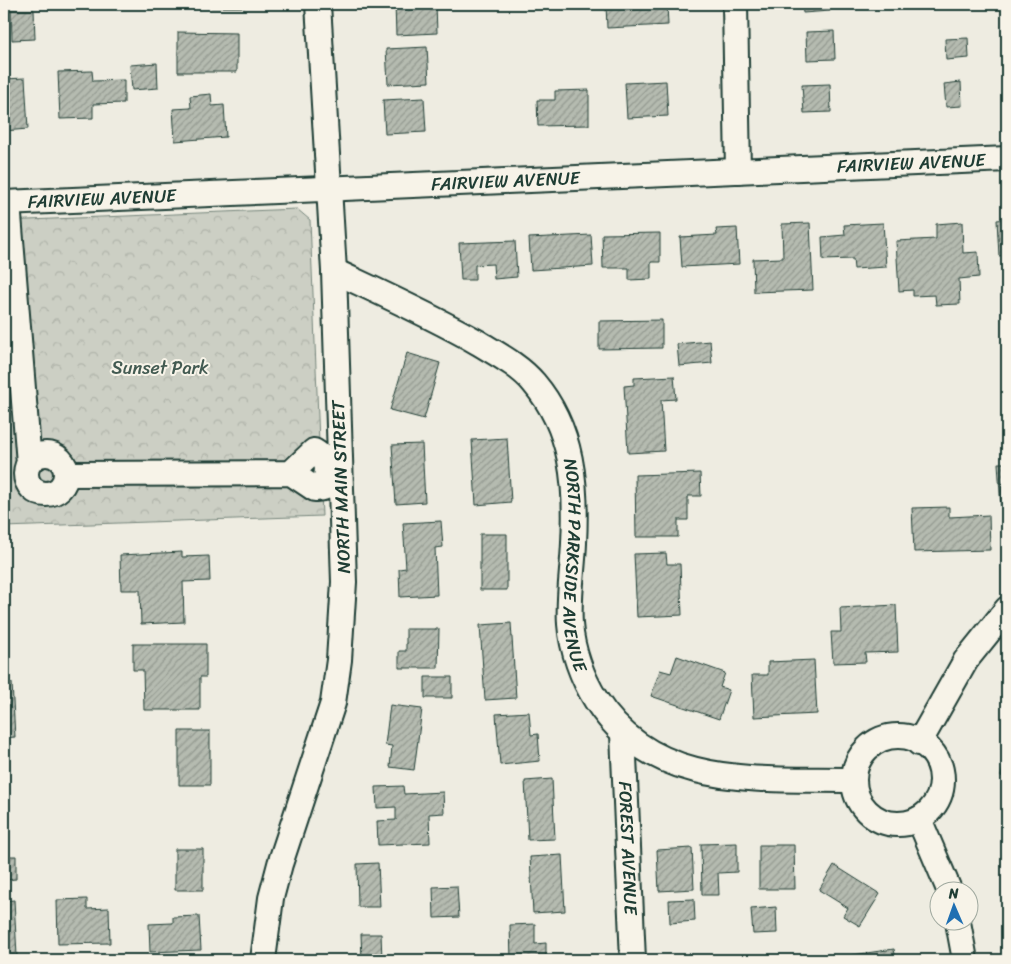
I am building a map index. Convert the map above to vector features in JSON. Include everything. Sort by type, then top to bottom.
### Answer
[{"type":"street","name":"NORTH MAIN STREET","points":[[263,960],[271,898],[280,864],[329,718],[340,660],[344,582],[335,469],[334,271],[318,4]]},
{"type":"street","points":[[735,4],[738,171]]},
{"type":"street","name":"FAIRVIEW AVENUE","points":[[6,203],[1007,159]]},
{"type":"street","points":[[6,203],[29,463],[38,455],[52,454],[62,462],[66,474],[291,472],[314,451],[324,457],[335,469]]},
{"type":"street","name":"NORTH PARKSIDE AVENUE","points":[[334,271],[420,311],[499,356],[533,382],[554,413],[570,452],[576,504],[570,624],[585,682],[602,710],[623,734],[658,757],[700,772],[740,778],[854,780]]},
{"type":"street","points":[[919,743],[966,660],[1007,609]]},
{"type":"street","name":"FOREST AVENUE","points":[[623,734],[632,960]]},
{"type":"street","points":[[894,736],[911,738],[919,743],[926,746],[937,760],[942,776],[940,793],[932,808],[919,819],[902,824],[885,822],[870,814],[859,801],[854,780],[856,767],[864,752],[877,741],[894,736]]},
{"type":"street","points":[[919,819],[946,882]]},
{"type":"street","points":[[960,932],[965,960]]},
{"type":"green space","name":"Sunset Park","points":[[297,209],[310,220],[322,516],[4,527],[4,221]]},
{"type":"building","points":[[211,4],[245,4],[245,7],[211,7]]},
{"type":"building","points":[[395,4],[436,4],[437,33],[396,35]]},
{"type":"building","points":[[606,4],[667,4],[668,25],[607,28]]},
{"type":"building","points":[[802,4],[830,4],[830,11],[803,13]]},
{"type":"building","points":[[11,10],[34,10],[35,39],[12,40]]},
{"type":"building","points":[[834,31],[835,59],[807,60],[806,32]]},
{"type":"building","points":[[178,32],[237,33],[237,72],[178,72]]},
{"type":"building","points":[[968,38],[969,58],[946,60],[945,39]]},
{"type":"building","points":[[427,47],[429,82],[388,84],[386,49]]},
{"type":"building","points":[[157,63],[158,88],[132,90],[130,65]]},
{"type":"building","points":[[92,71],[93,81],[124,80],[124,103],[93,104],[93,118],[60,119],[58,72]]},
{"type":"building","points":[[25,78],[28,129],[4,131],[4,79]]},
{"type":"building","points":[[666,81],[668,116],[627,118],[625,83]]},
{"type":"building","points":[[961,82],[962,106],[946,107],[944,84]]},
{"type":"building","points":[[830,84],[831,112],[804,113],[802,85]]},
{"type":"building","points":[[589,90],[589,125],[538,126],[537,100],[555,100],[555,91]]},
{"type":"building","points":[[211,94],[212,106],[224,105],[226,137],[175,141],[173,109],[191,108],[190,96]]},
{"type":"building","points":[[424,98],[426,132],[385,134],[383,100]]},
{"type":"building","points":[[1007,219],[1007,255],[999,256],[997,220]]},
{"type":"building","points":[[962,222],[963,253],[978,252],[979,277],[959,279],[960,304],[936,305],[935,295],[913,296],[913,290],[899,291],[896,241],[936,239],[936,224]]},
{"type":"building","points":[[810,223],[813,290],[754,292],[753,259],[783,258],[782,224]]},
{"type":"building","points":[[883,223],[886,267],[854,269],[853,259],[823,260],[822,237],[845,235],[844,225]]},
{"type":"building","points":[[737,228],[739,264],[682,267],[680,237],[717,235],[716,229]]},
{"type":"building","points":[[660,233],[660,262],[651,262],[651,279],[629,280],[629,268],[603,268],[602,234]]},
{"type":"building","points":[[591,235],[593,266],[531,270],[529,238]]},
{"type":"building","points":[[515,241],[517,277],[494,279],[493,264],[475,265],[475,280],[461,280],[459,243]]},
{"type":"building","points":[[662,320],[662,348],[599,349],[599,321]]},
{"type":"building","points":[[710,341],[712,363],[679,366],[677,344]]},
{"type":"building","points":[[407,353],[440,363],[424,419],[390,410]]},
{"type":"building","points":[[674,376],[676,399],[661,400],[664,451],[628,453],[624,386],[634,385],[634,378]]},
{"type":"building","points":[[507,438],[511,502],[476,505],[472,440]]},
{"type":"building","points":[[422,444],[425,502],[396,504],[392,445]]},
{"type":"building","points":[[998,463],[1007,463],[1007,508],[1001,508]]},
{"type":"building","points":[[700,473],[701,496],[688,496],[688,520],[678,520],[678,537],[636,537],[635,475]]},
{"type":"building","points":[[949,507],[949,517],[989,515],[990,550],[914,552],[912,508]]},
{"type":"building","points":[[441,521],[443,547],[435,548],[437,595],[400,597],[399,569],[406,568],[403,523]]},
{"type":"building","points":[[480,534],[507,534],[507,590],[480,590]]},
{"type":"building","points":[[182,552],[182,557],[209,556],[210,581],[183,582],[184,622],[141,624],[140,590],[121,590],[120,555]]},
{"type":"building","points":[[666,553],[667,564],[680,564],[682,615],[637,617],[634,554]]},
{"type":"building","points":[[896,605],[898,652],[865,653],[866,662],[833,663],[831,632],[841,632],[840,608]]},
{"type":"building","points":[[511,623],[516,698],[485,700],[480,625]]},
{"type":"building","points":[[406,629],[439,629],[438,668],[399,668],[399,651],[406,651]]},
{"type":"building","points":[[133,644],[206,644],[206,677],[200,677],[200,710],[144,710],[143,670],[133,670]]},
{"type":"building","points":[[677,656],[725,673],[720,687],[729,690],[719,719],[651,696],[660,670],[671,673]]},
{"type":"building","points":[[814,660],[817,714],[754,717],[752,675],[768,675],[768,662]]},
{"type":"building","points":[[425,677],[452,677],[452,698],[425,698]]},
{"type":"building","points":[[4,683],[12,683],[15,737],[4,738]]},
{"type":"building","points":[[390,705],[422,709],[414,770],[390,767],[392,746],[385,745]]},
{"type":"building","points":[[529,712],[531,735],[538,734],[540,761],[500,765],[496,714]]},
{"type":"building","points":[[179,731],[210,731],[210,785],[179,785]]},
{"type":"building","points":[[1007,749],[1007,778],[1001,776]]},
{"type":"building","points":[[4,752],[6,752],[9,808],[4,808]]},
{"type":"building","points":[[552,779],[555,839],[528,840],[525,781]]},
{"type":"building","points":[[403,786],[404,794],[443,792],[444,813],[429,814],[430,843],[378,845],[377,821],[396,820],[396,807],[377,808],[376,787]]},
{"type":"building","points":[[737,843],[737,872],[718,873],[719,895],[702,895],[701,844]]},
{"type":"building","points":[[759,845],[794,845],[795,889],[759,889]]},
{"type":"building","points":[[692,848],[694,889],[659,891],[657,850]]},
{"type":"building","points":[[175,849],[203,849],[203,890],[175,890]]},
{"type":"building","points":[[562,855],[565,911],[533,913],[530,857]]},
{"type":"building","points":[[4,856],[16,856],[16,879],[4,880]]},
{"type":"building","points":[[378,863],[380,907],[358,907],[357,864]]},
{"type":"building","points":[[834,865],[880,894],[860,926],[843,916],[848,908],[819,890]]},
{"type":"building","points":[[457,886],[459,917],[434,918],[433,887]]},
{"type":"building","points":[[87,899],[87,909],[109,908],[110,943],[58,944],[57,900]]},
{"type":"building","points":[[694,899],[695,921],[670,923],[669,900]]},
{"type":"building","points":[[14,900],[17,956],[4,956],[4,901]]},
{"type":"building","points":[[776,907],[777,933],[753,934],[751,909]]},
{"type":"building","points":[[199,916],[201,950],[150,952],[149,924],[173,923],[173,917]]},
{"type":"building","points":[[535,924],[535,944],[546,943],[546,959],[570,960],[511,960],[510,925]]},
{"type":"building","points":[[361,934],[381,934],[382,960],[362,960]]},
{"type":"building","points":[[894,949],[896,960],[854,960],[853,955]]}]
